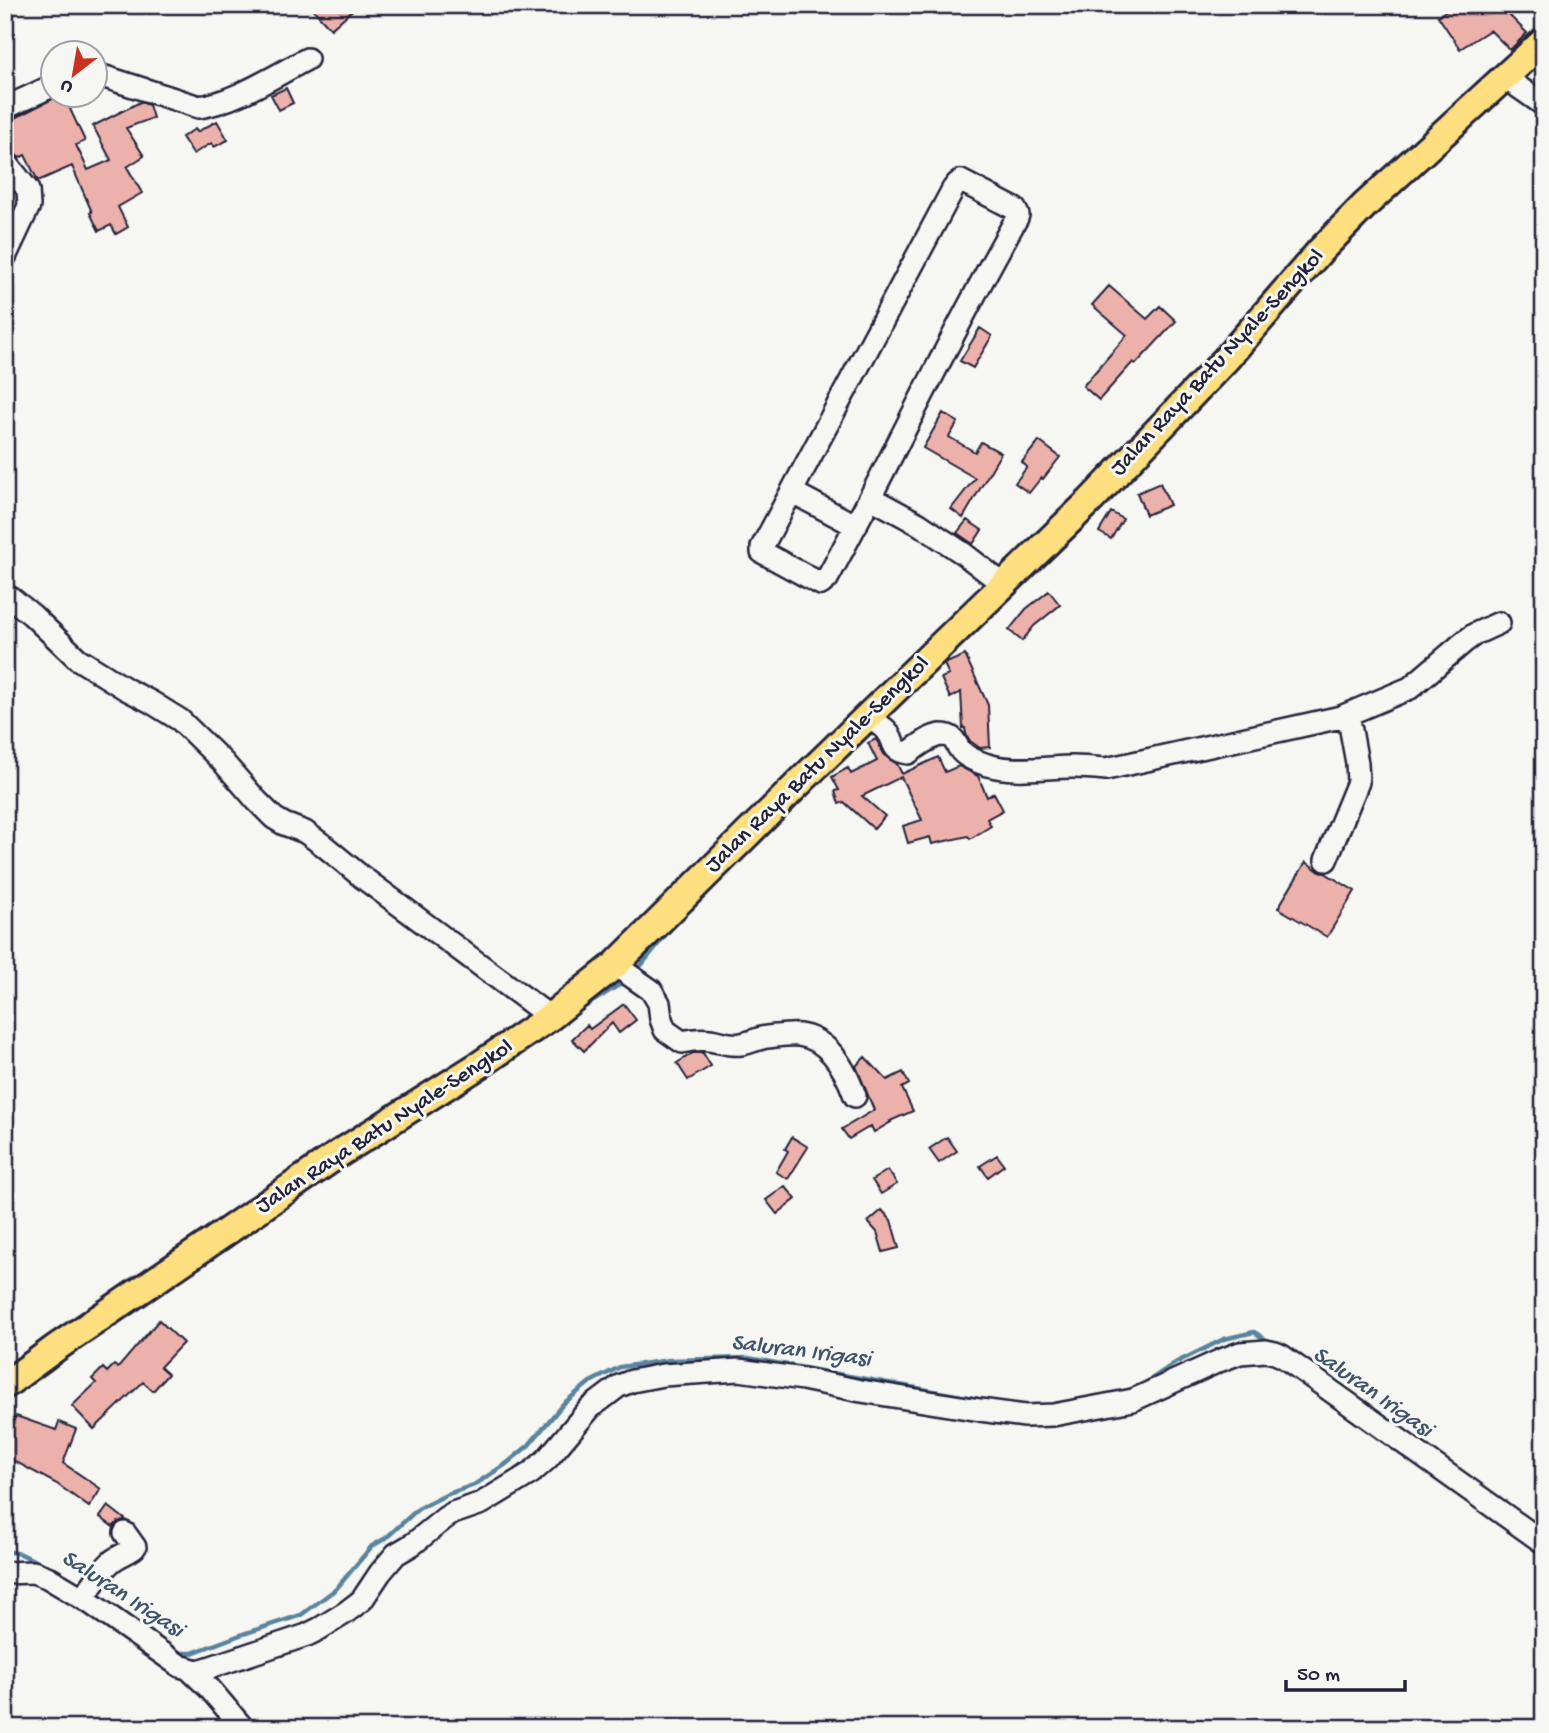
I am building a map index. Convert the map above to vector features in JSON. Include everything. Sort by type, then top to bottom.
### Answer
[{"type":"main road","name":"Jalan Raya Batu Nyale-Sengkol","points":[[8,1376],[340,1153],[481,1064],[550,1017],[615,965],[1091,500],[1226,359],[1320,251],[1366,205],[1544,41]]},
{"type":"street","points":[[108,78],[199,107],[227,100],[307,59]]},
{"type":"street","points":[[1504,77],[1544,105]]},
{"type":"street","points":[[5,108],[38,93]]},
{"type":"street","points":[[5,161],[28,190],[29,206],[5,257]]},
{"type":"street","points":[[961,181],[1015,209],[1018,215],[937,366],[871,498],[824,583],[817,583],[762,552],[762,547],[953,189],[961,181]]},
{"type":"street","points":[[792,492],[856,526]]},
{"type":"street","points":[[871,498],[919,524],[1004,585]]},
{"type":"street","points":[[5,598],[11,598],[21,606],[78,659],[180,720],[274,818],[305,832],[550,1017]]},
{"type":"street","points":[[866,717],[885,729],[898,752],[908,753],[932,738],[949,736],[956,740],[961,751],[997,767],[1105,769],[1348,715],[1410,688],[1464,642],[1499,623]]},
{"type":"street","points":[[1326,860],[1358,782],[1348,715]]},
{"type":"street","points":[[615,965],[651,990],[659,1003],[664,1030],[682,1042],[700,1039],[741,1044],[764,1037],[801,1035],[819,1042],[830,1051],[842,1065],[855,1096]]},
{"type":"street","points":[[5,1573],[23,1571],[41,1574],[83,1598],[180,1666],[190,1670],[205,1670],[319,1629],[345,1613],[362,1600],[391,1558],[453,1513],[491,1498],[520,1481],[540,1466],[590,1408],[620,1386],[646,1377],[739,1370],[980,1410],[1025,1416],[1053,1415],[1133,1400],[1219,1361],[1253,1351],[1275,1353],[1544,1542]]},
{"type":"street","points":[[83,1598],[113,1560],[135,1547],[124,1533]]},
{"type":"street","points":[[190,1670],[243,1728]]},
{"type":"building","points":[[309,5],[358,5],[331,29]]},
{"type":"building","points":[[1455,5],[1499,5],[1527,33],[1510,50],[1490,30],[1460,49],[1438,16]]},
{"type":"building","points":[[286,88],[293,103],[279,110],[271,95]]},
{"type":"building","points":[[140,102],[149,105],[153,118],[126,128],[144,156],[127,167],[142,193],[118,207],[128,227],[116,234],[111,225],[99,231],[72,166],[38,181],[25,155],[19,158],[5,143],[5,121],[38,106],[72,108],[85,141],[76,145],[88,170],[111,160],[93,126]]},
{"type":"building","points":[[217,121],[228,140],[214,147],[212,143],[193,154],[182,137]]},
{"type":"building","points":[[1109,286],[1147,319],[1160,306],[1176,321],[1136,364],[1133,362],[1099,400],[1083,386],[1127,335],[1092,305]]},
{"type":"building","points":[[980,328],[992,336],[973,368],[960,361]]},
{"type":"building","points":[[943,413],[958,422],[949,437],[975,452],[981,442],[1001,453],[963,518],[951,509],[975,478],[923,448]]},
{"type":"building","points":[[1039,441],[1060,457],[1029,493],[1015,483],[1027,467],[1022,462]]},
{"type":"building","points":[[1160,483],[1170,505],[1146,515],[1137,493]]},
{"type":"building","points":[[1111,512],[1123,519],[1111,539],[1099,532]]},
{"type":"building","points":[[967,520],[982,530],[973,544],[957,533]]},
{"type":"building","points":[[1049,591],[1060,605],[1034,626],[1022,641],[1009,630],[1026,609]]},
{"type":"building","points":[[965,655],[988,705],[990,747],[980,748],[970,741],[963,728],[961,692],[950,698],[941,678],[949,675],[944,664]]},
{"type":"building","points":[[876,739],[884,754],[897,764],[902,774],[938,757],[945,772],[959,766],[978,776],[987,797],[994,793],[1003,810],[987,819],[991,826],[970,839],[968,836],[932,844],[930,837],[908,843],[903,826],[922,820],[901,777],[862,796],[885,816],[874,829],[844,802],[839,804],[835,791],[839,790],[832,777],[848,768],[851,774],[877,761],[868,743]]},
{"type":"building","points":[[1306,862],[1355,891],[1327,937],[1278,908]]},
{"type":"building","points":[[624,1004],[636,1020],[619,1033],[612,1023],[584,1051],[572,1039],[587,1025],[590,1029]]},
{"type":"building","points":[[693,1053],[703,1053],[711,1066],[688,1080],[677,1063]]},
{"type":"building","points":[[865,1057],[887,1080],[903,1072],[909,1084],[902,1088],[913,1111],[874,1132],[871,1126],[849,1139],[842,1129],[874,1110],[856,1066]]},
{"type":"building","points":[[792,1137],[808,1147],[788,1179],[776,1172],[788,1151],[785,1149]]},
{"type":"building","points":[[947,1137],[957,1151],[939,1163],[929,1149]]},
{"type":"building","points":[[997,1155],[1004,1165],[988,1177],[980,1166]]},
{"type":"building","points":[[888,1170],[897,1184],[881,1194],[872,1180]]},
{"type":"building","points":[[785,1186],[796,1199],[777,1214],[766,1200]]},
{"type":"building","points":[[882,1210],[891,1220],[899,1248],[883,1252],[877,1232],[868,1222]]},
{"type":"building","points":[[159,1320],[183,1343],[160,1367],[168,1374],[153,1391],[143,1382],[94,1429],[72,1406],[96,1383],[92,1379],[103,1368],[107,1372],[114,1365],[118,1368]]},
{"type":"building","points":[[5,1415],[16,1416],[56,1430],[59,1422],[76,1429],[63,1463],[101,1489],[89,1507],[57,1484],[5,1456]]},
{"type":"building","points":[[108,1506],[126,1520],[113,1527],[100,1517]]},
{"type":"waterway","points":[[639,968],[676,922]]},
{"type":"waterway","points":[[584,1007],[622,983]]},
{"type":"waterway","name":"Saluran Irigasi","points":[[1142,1385],[1175,1363],[1224,1339],[1254,1332],[1271,1343]]},
{"type":"waterway","name":"Saluran Irigasi","points":[[175,1653],[192,1653],[301,1615],[336,1589],[372,1546],[386,1538],[418,1509],[474,1485],[506,1464],[529,1445],[563,1404],[590,1382],[620,1367],[670,1360],[748,1358],[989,1401]]},
{"type":"waterway","name":"Saluran Irigasi","points":[[5,1551],[21,1554],[44,1565]]}]
